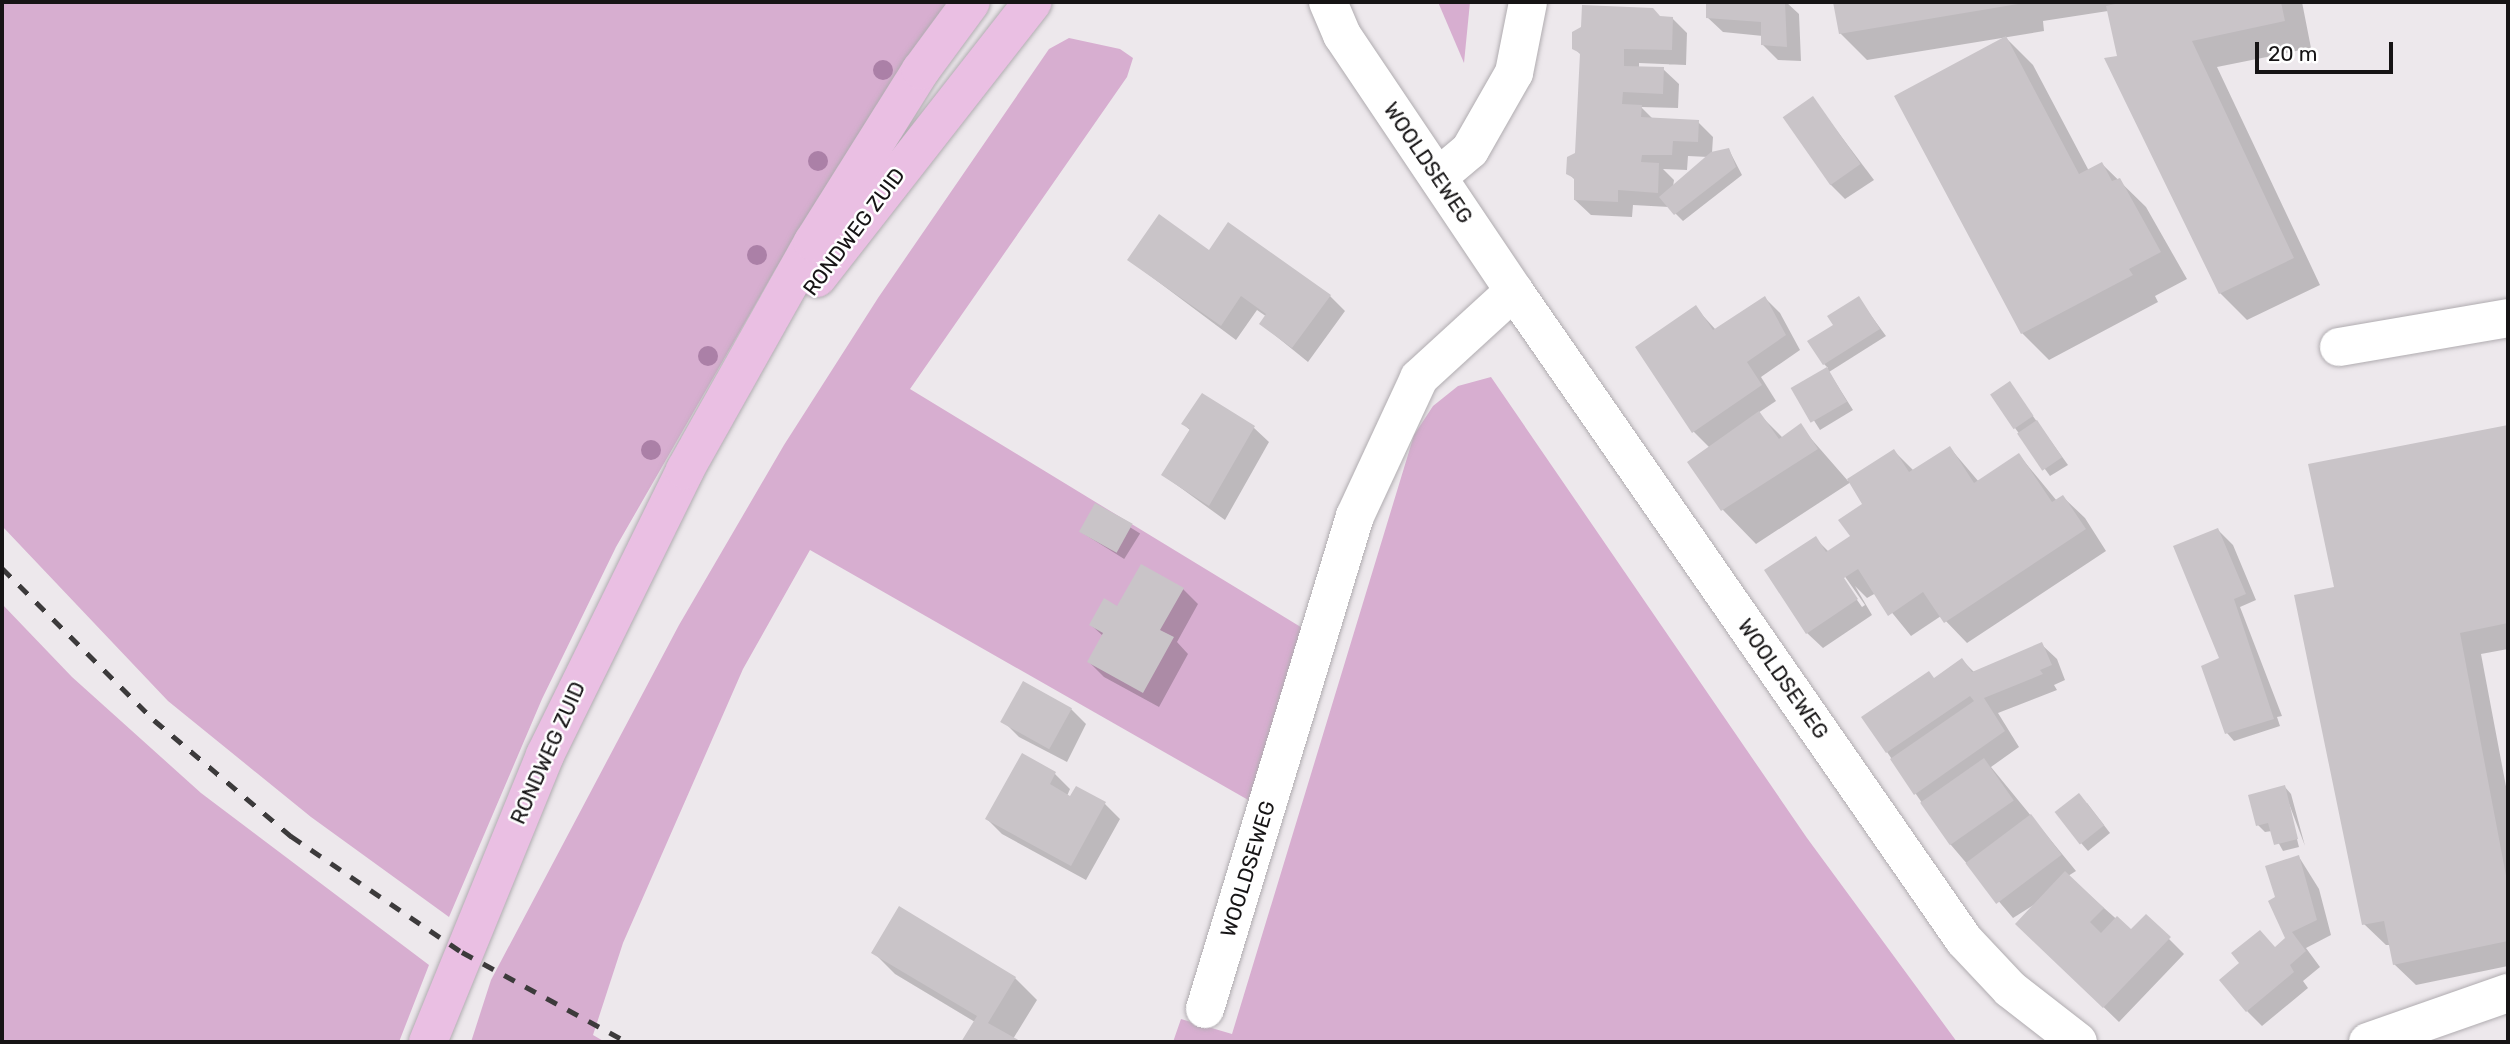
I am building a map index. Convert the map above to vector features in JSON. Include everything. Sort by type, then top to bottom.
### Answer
[{"type":"main road","name":"RONDWEG ZUID","points":[[428,1042],[545,755],[685,470],[813,242],[921,70],[971,2]]},
{"type":"main road","name":"RONDWEG ZUID","points":[[685,470],[833,256],[1033,2]]},
{"type":"street","name":"WOOLDSEWEG","points":[[1300,2],[1335,18],[1514,291],[1964,940],[2011,989],[2078,1042]]},
{"type":"street","points":[[1438,177],[1471,150],[1514,73],[1528,2]]},
{"type":"street","name":"WOOLDSEWEG","points":[[1205,1009],[1355,516],[1419,378],[1514,291]]},
{"type":"street","points":[[2339,347],[2508,318]]},
{"type":"street","points":[[2368,1042],[2508,993]]},
{"type":"shaded area","points":[[2,2],[951,2],[775,270],[616,547],[542,699],[449,917],[311,817],[168,701],[2,526]]},
{"type":"shaded area","points":[[1438,2],[1470,2],[1464,63]]},
{"type":"shaded area","points":[[1069,38],[1120,49],[1133,58],[1127,77],[910,389],[1304,629],[1250,801],[810,550],[743,669],[623,943],[593,1035],[605,1042],[471,1042],[491,980],[679,625],[784,445],[878,298],[1049,49]]},
{"type":"shaded area","points":[[1491,377],[1807,838],[1957,1042],[1173,1042],[1181,1019],[1232,1034],[1414,435],[1433,406],[1458,386]]},
{"type":"shaded area","points":[[2,604],[72,677],[201,793],[429,965],[399,1042],[2,1042]]},
{"type":"building","points":[[1706,2],[1785,2],[1787,47],[1761,45],[1761,22],[1706,18]]},
{"type":"building","points":[[1833,2],[2018,2],[2018,4],[1839,34]]},
{"type":"building","points":[[2124,2],[2281,2],[2285,21],[2192,41],[2294,258],[2219,294],[2104,58],[2117,56],[2106,6]]},
{"type":"building","points":[[1582,5],[1653,8],[1660,16],[1673,17],[1672,50],[1624,49],[1624,66],[1664,67],[1663,94],[1623,92],[1622,104],[1642,105],[1641,117],[1699,120],[1698,142],[1673,141],[1672,155],[1642,155],[1641,162],[1659,163],[1658,193],[1618,190],[1618,202],[1574,200],[1574,178],[1566,174],[1567,157],[1575,153],[1580,53],[1572,49],[1572,32],[1581,27]]},
{"type":"building","points":[[2006,36],[2079,174],[2102,162],[2112,181],[2120,178],[2161,252],[2129,269],[2133,275],[2021,334],[1894,96]]},
{"type":"building","points":[[1813,96],[1861,164],[1830,185],[1783,117]]},
{"type":"building","points":[[1729,148],[1736,167],[1674,215],[1659,197],[1711,152]]},
{"type":"building","points":[[1159,214],[1209,250],[1228,222],[1331,295],[1292,348],[1259,324],[1266,314],[1241,296],[1221,326],[1127,260]]},
{"type":"building","points":[[1765,296],[1786,335],[1747,362],[1762,385],[1692,433],[1635,347],[1696,305],[1713,330]]},
{"type":"building","points":[[1859,296],[1880,329],[1823,365],[1807,341],[1833,325],[1827,316]]},
{"type":"building","points":[[1827,367],[1847,402],[1811,423],[1791,388]]},
{"type":"building","points":[[2010,381],[2033,416],[2014,429],[1990,394]]},
{"type":"building","points":[[1202,393],[1255,426],[1209,506],[1161,475],[1190,429],[1181,424]]},
{"type":"building","points":[[1759,411],[1779,439],[1801,423],[1818,449],[1721,511],[1687,462]]},
{"type":"building","points":[[2037,420],[2062,457],[2042,471],[2017,433]]},
{"type":"building","points":[[2508,425],[2508,623],[2460,633],[2508,886],[2508,941],[2393,965],[2384,921],[2362,925],[2294,595],[2334,587],[2308,464]]},
{"type":"building","points":[[1950,446],[1974,483],[2019,453],[2052,502],[2063,495],[2086,529],[1944,623],[1923,592],[1888,616],[1858,569],[1844,578],[1858,599],[1806,634],[1764,570],[1816,536],[1826,552],[1850,536],[1838,520],[1862,504],[1847,479],[1894,449],[1909,472]]},
{"type":"building","points":[[1095,503],[1133,524],[1117,553],[1079,532]]},
{"type":"building","points":[[2218,528],[2246,594],[2234,599],[2274,719],[2225,734],[2201,666],[2219,658],[2173,546]]},
{"type":"building","points":[[1141,564],[1184,588],[1160,630],[1174,637],[1143,693],[1087,662],[1103,633],[1089,625],[1104,598],[1117,606]]},
{"type":"building","points":[[2042,642],[2052,665],[2040,670],[2043,674],[1984,698],[2005,731],[1914,795],[1890,759],[1974,701],[1970,696],[1886,753],[1861,717],[1929,671],[1934,678],[1962,658],[1972,672]]},
{"type":"building","points":[[1023,681],[1072,708],[1049,749],[1000,722]]},
{"type":"building","points":[[1022,753],[1056,772],[1050,784],[1070,796],[1076,786],[1106,802],[1071,866],[985,819]]},
{"type":"building","points":[[1984,758],[2014,801],[1950,845],[1920,803]]},
{"type":"building","points":[[2285,785],[2298,839],[2274,845],[2268,823],[2256,826],[2248,795]]},
{"type":"building","points":[[2079,793],[2104,825],[2080,844],[2055,812]]},
{"type":"building","points":[[2031,814],[2062,855],[1996,904],[1966,863]]},
{"type":"building","points":[[2299,855],[2317,920],[2292,932],[2306,951],[2290,965],[2294,972],[2246,1012],[2219,980],[2239,963],[2231,953],[2260,930],[2275,947],[2285,938],[2268,901],[2275,897],[2265,866]]},
{"type":"building","points":[[2065,871],[2104,908],[2090,922],[2101,933],[2117,916],[2131,929],[2146,914],[2171,937],[2103,1008],[2015,924]]},
{"type":"building","points":[[899,906],[1016,977],[988,1023],[1022,1042],[961,1042],[977,1016],[871,953]]},
{"type":"railway","points":[[2,568],[154,720],[291,836],[462,952],[627,1042]]}]
